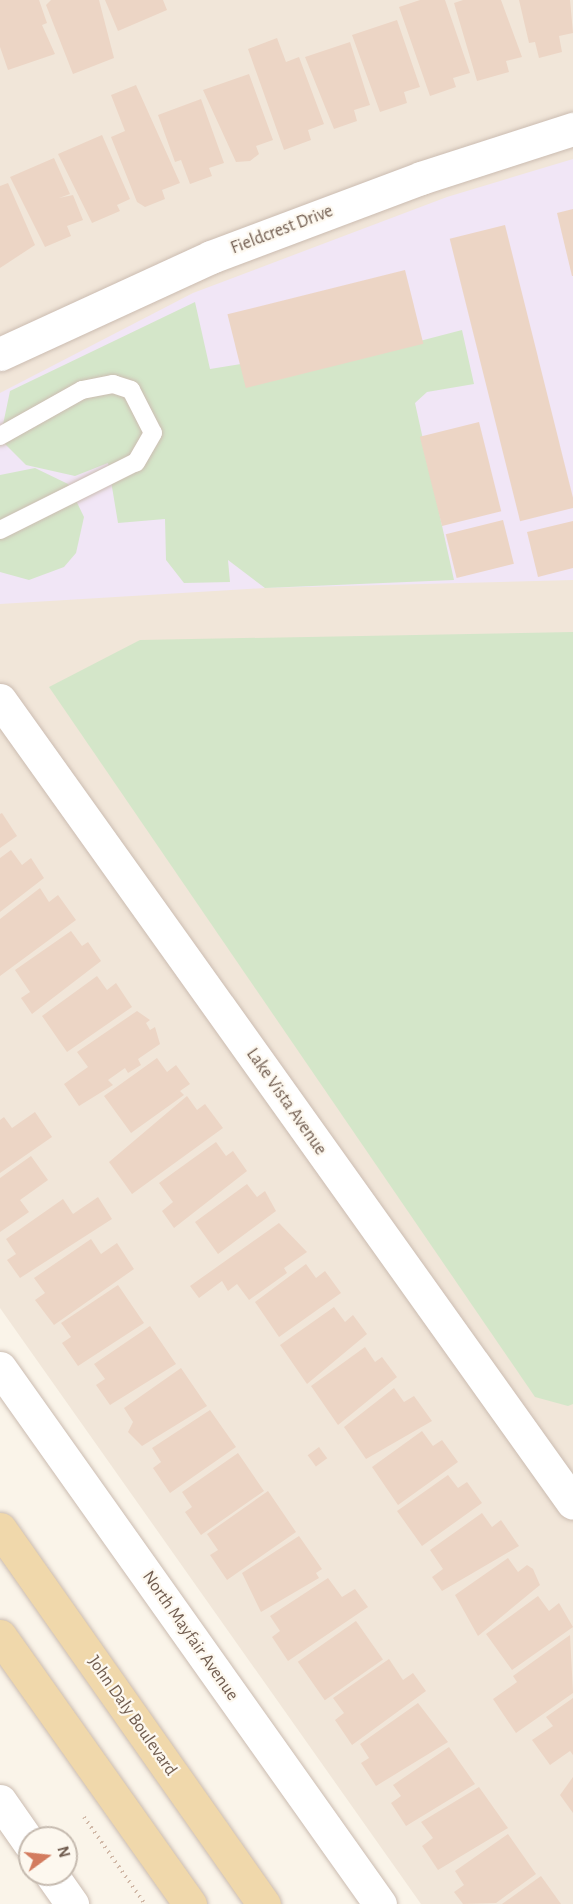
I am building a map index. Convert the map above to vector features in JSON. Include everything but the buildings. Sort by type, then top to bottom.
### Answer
[{"type":"main road","name":"John Daly Boulevard","points":[[0,1529],[264,1904]]},
{"type":"main road","points":[[0,1636],[190,1904]]},
{"type":"street","name":"Fieldcrest Drive","points":[[0,354],[232,249],[421,178],[573,129]]},
{"type":"street","name":"Lake Vista Avenue","points":[[0,700],[567,1483]]},
{"type":"street","name":"North Mayfair Avenue","points":[[0,1368],[380,1904]]},
{"type":"street","points":[[0,1801],[18,1827]]},
{"type":"street","points":[[59,1886],[72,1904]]},
{"type":"lane","points":[[0,436],[81,390],[112,384],[131,390],[153,433],[136,462],[0,530]]},
{"type":"shaded area","points":[[0,0],[573,0],[573,1904],[421,1904],[0,1308]]},
{"type":"shaded area","points":[[573,159],[573,580],[265,588],[0,604],[0,393],[193,293],[447,197]]},
{"type":"green space","points":[[195,302],[210,369],[241,364],[247,386],[462,330],[474,384],[427,392],[415,403],[454,580],[265,588],[228,560],[230,582],[184,583],[166,560],[165,519],[118,523],[108,463],[75,476],[26,465],[0,439],[10,391]]},
{"type":"green space","points":[[35,468],[68,484],[84,517],[76,553],[64,567],[29,580],[0,572],[0,475]]},
{"type":"green space","points":[[573,632],[573,1404],[568,1406],[535,1397],[49,687],[140,640]]}]
